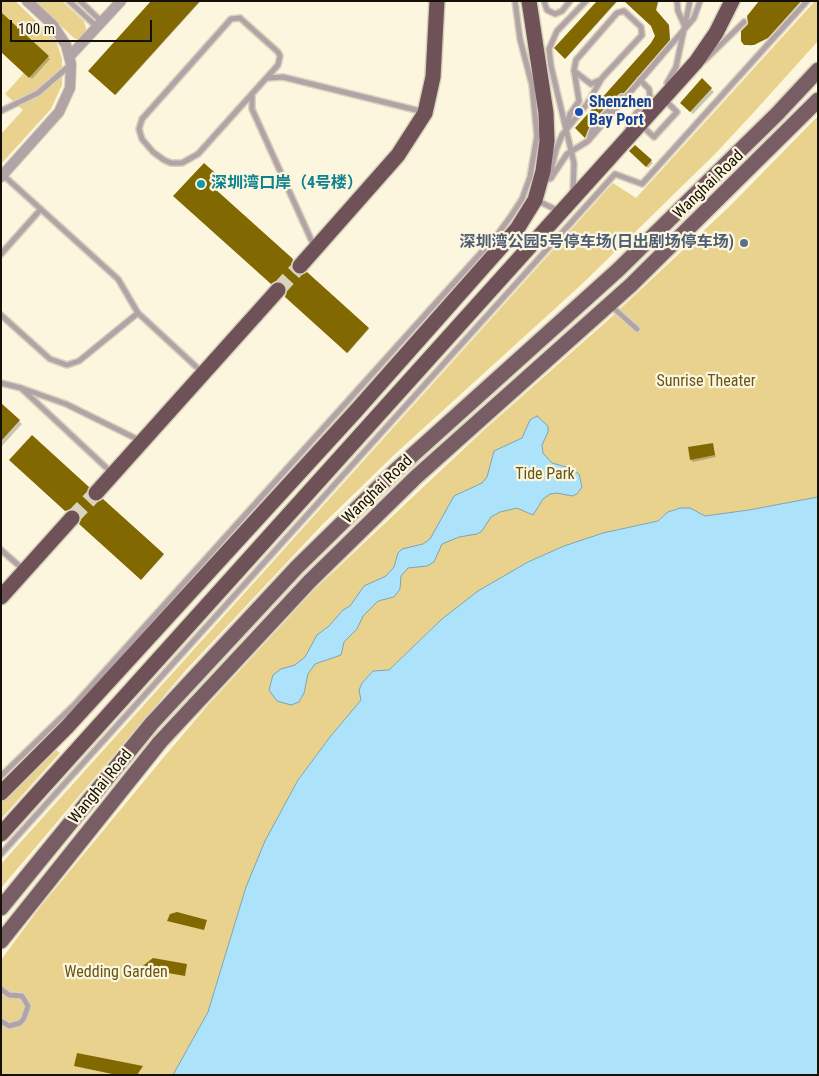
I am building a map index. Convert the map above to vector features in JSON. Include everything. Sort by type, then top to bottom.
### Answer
[{"type":"highway","points":[[300,266],[398,155],[425,112],[434,77],[437,1]]},
{"type":"highway","points":[[1,834],[640,124],[651,111],[661,94],[688,70],[716,33],[732,1]]},
{"type":"highway","points":[[1,793],[67,727],[507,242],[541,189],[546,156],[547,128],[534,43],[533,3]]},
{"type":"highway","points":[[96,493],[278,290]]},
{"type":"highway","points":[[1,597],[72,518]]},
{"type":"main road","name":"Wanghai Road","points":[[1,908],[152,723],[297,567],[396,470],[618,270],[763,128],[818,70]]},
{"type":"main road","name":"Wanghai Road","points":[[1,941],[160,742],[263,629],[416,477],[610,304],[714,205],[818,100]]},
{"type":"street","points":[[2,176],[59,112],[70,88],[71,60],[61,36],[53,25],[27,1]]},
{"type":"street","points":[[71,60],[121,1]]},
{"type":"lane","points":[[69,1],[100,25]]},
{"type":"lane","points":[[80,1],[100,25]]},
{"type":"lane","points":[[1,776],[76,703],[497,235],[511,216],[522,199],[530,176],[537,136],[532,86],[520,39],[515,1]]},
{"type":"lane","points":[[544,1],[547,10],[555,14],[562,11],[570,1]]},
{"type":"lane","points":[[573,197],[575,171],[551,66],[549,49],[557,32],[586,1]]},
{"type":"lane","points":[[677,1],[678,11],[685,28]]},
{"type":"lane","points":[[640,124],[654,137],[677,112],[661,94],[673,74],[690,1]]},
{"type":"lane","points":[[541,189],[571,151],[588,141],[595,124],[613,104],[627,94],[685,28],[698,12],[700,1]]},
{"type":"lane","points":[[1,854],[615,174],[642,184],[806,1]]},
{"type":"lane","points":[[541,189],[566,129],[570,114],[579,101],[574,70],[576,60],[617,13],[624,11],[641,27],[643,33],[602,78],[588,104],[566,129]]},
{"type":"lane","points":[[240,18],[278,52],[280,56],[278,64],[254,92],[198,154],[188,161],[176,164],[164,160],[153,152],[142,139],[140,124],[146,114],[231,19],[240,18]]},
{"type":"lane","points":[[688,70],[704,62],[744,22]]},
{"type":"lane","points":[[1,111],[38,93],[71,60]]},
{"type":"lane","points":[[574,70],[591,84],[602,78]]},
{"type":"lane","points":[[266,78],[283,77],[425,112]]},
{"type":"lane","points":[[620,145],[633,118],[650,96],[649,89],[640,80]]},
{"type":"lane","points":[[254,92],[251,99],[252,109],[315,249]]},
{"type":"lane","points":[[2,176],[42,209],[118,278],[138,313],[203,373]]},
{"type":"lane","points":[[541,189],[560,211]]},
{"type":"lane","points":[[1,254],[42,209]]},
{"type":"lane","points":[[610,304],[637,329]]},
{"type":"lane","points":[[1,314],[50,359],[67,365],[79,362],[138,313]]},
{"type":"lane","points":[[1,383],[66,404],[142,442]]},
{"type":"lane","points":[[21,388],[113,474]]},
{"type":"lane","points":[[1,550],[25,571]]},
{"type":"lane","points":[[1,989],[9,994],[22,996],[28,1006],[20,1023],[9,1026],[1,1022]]},
{"type":"green space","points":[[1,1],[15,1],[56,40],[62,59],[62,85],[51,109],[1,164],[1,134],[23,110],[5,94],[24,73],[29,78],[49,56],[1,12]]},
{"type":"green space","points":[[34,1],[62,1],[84,21],[87,32],[79,40],[74,38]]},
{"type":"green space","points":[[815,1],[818,1],[818,41],[755,111],[715,154],[582,284],[394,455],[321,526],[186,670],[1,888],[1,864],[613,183],[636,198]]},
{"type":"green space","points":[[818,116],[818,497],[705,516],[690,508],[679,508],[668,512],[658,521],[603,533],[564,546],[528,562],[478,591],[442,619],[389,670],[373,671],[362,683],[359,690],[362,700],[330,737],[298,780],[280,813],[246,887],[208,1012],[173,1075],[1,1075],[1,960],[40,907],[208,705],[314,590],[486,428],[607,321],[729,207]]},
{"type":"green space","points":[[56,750],[60,753],[1,819],[1,803]]},
{"type":"water","points":[[537,416],[548,426],[548,432],[542,445],[543,453],[552,463],[570,468],[579,474],[582,487],[577,494],[572,496],[557,493],[550,494],[543,499],[533,515],[517,508],[500,512],[491,517],[482,531],[477,534],[459,537],[442,544],[434,562],[427,566],[408,568],[401,576],[400,589],[394,597],[378,601],[363,616],[357,629],[344,642],[341,655],[315,664],[308,674],[304,693],[299,702],[291,705],[277,701],[269,690],[273,675],[281,669],[295,665],[305,657],[317,635],[329,626],[343,610],[350,606],[364,586],[386,576],[394,567],[398,553],[402,549],[423,544],[430,539],[454,496],[482,483],[487,477],[494,451],[522,438],[530,420]]},
{"type":"water","points":[[818,497],[818,1075],[173,1075],[208,1012],[246,887],[265,841],[298,780],[361,700],[359,690],[362,683],[373,671],[389,670],[442,619],[478,591],[528,562],[564,546],[603,533],[658,521],[668,512],[680,508],[690,508],[705,516]]},
{"type":"building","points":[[151,1],[200,1],[115,95],[88,71]]},
{"type":"building","points":[[597,1],[617,1],[565,59],[554,48]]},
{"type":"building","points":[[624,1],[658,1],[656,10],[669,25],[670,40],[624,93],[619,94],[592,121],[585,138],[575,128],[651,43],[655,36],[651,26]]},
{"type":"building","points":[[759,1],[801,1],[768,38],[754,45],[744,45],[741,41],[741,31],[748,24],[747,16]]},
{"type":"building","points":[[1,12],[49,56],[29,78],[1,52]]},
{"type":"building","points":[[702,78],[712,88],[690,112],[680,103]]},
{"type":"building","points":[[635,145],[652,160],[646,167],[629,151]]},
{"type":"building","points":[[204,163],[222,179],[214,188],[293,259],[291,265],[293,273],[299,275],[307,272],[369,328],[347,353],[285,297],[287,291],[285,283],[276,281],[271,284],[173,196]]},
{"type":"building","points":[[1,403],[20,420],[1,441]]},
{"type":"building","points":[[32,435],[89,487],[87,492],[89,500],[95,502],[103,499],[164,554],[141,580],[79,524],[81,519],[79,511],[73,509],[65,511],[9,460]]},
{"type":"building","points":[[713,443],[715,455],[690,460],[688,447]]},
{"type":"building","points":[[177,912],[207,920],[204,930],[167,921],[170,914]]},
{"type":"building","points":[[153,958],[187,964],[185,976],[140,968]]},
{"type":"building","points":[[77,1053],[143,1066],[137,1075],[117,1075],[74,1066]]},
{"type":"tunnel","points":[[278,290],[300,266]]},
{"type":"tunnel","points":[[72,518],[96,493]]},
{"type":"place","name":"Shenzhen Bay Port","points":[[579,112]]},
{"type":"place","name":"深圳湾口岸（4号楼）","points":[[201,184]]},
{"type":"place","name":"深圳湾公园5号停车场(日出剧场停车场)","points":[[744,243]]},
{"type":"park label","name":"Sunrise Theater","points":[[706,382]]},
{"type":"park label","name":"Tide Park","points":[[545,475]]},
{"type":"park label","name":"Wedding Garden","points":[[116,973]]}]
